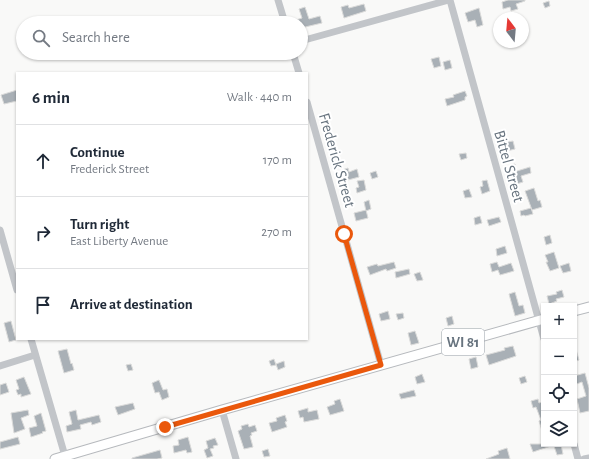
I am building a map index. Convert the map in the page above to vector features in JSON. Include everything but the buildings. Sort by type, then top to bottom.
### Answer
[{"type":"main road","points":[[577,310],[589,307]]},
{"type":"main road","name":"WI 81","points":[[55,459],[541,320]]},
{"type":"street","points":[[278,0],[283,16]]},
{"type":"street","points":[[308,39],[450,0]]},
{"type":"street","name":"Bittel Street","points":[[450,0],[541,320]]},
{"type":"street","points":[[295,60],[299,72]]},
{"type":"street","name":"Frederick Street","points":[[308,106],[381,365]]},
{"type":"street","points":[[0,230],[2,243],[16,287]]},
{"type":"street","points":[[31,340],[65,456]]},
{"type":"street","points":[[0,366],[36,355]]},
{"type":"street","points":[[222,410],[236,459]]},
{"type":"street","points":[[575,447],[578,459]]},
{"type":"street","points":[[584,459],[589,458]]},
{"type":"route","points":[[165,427],[381,365],[344,234]]}]
